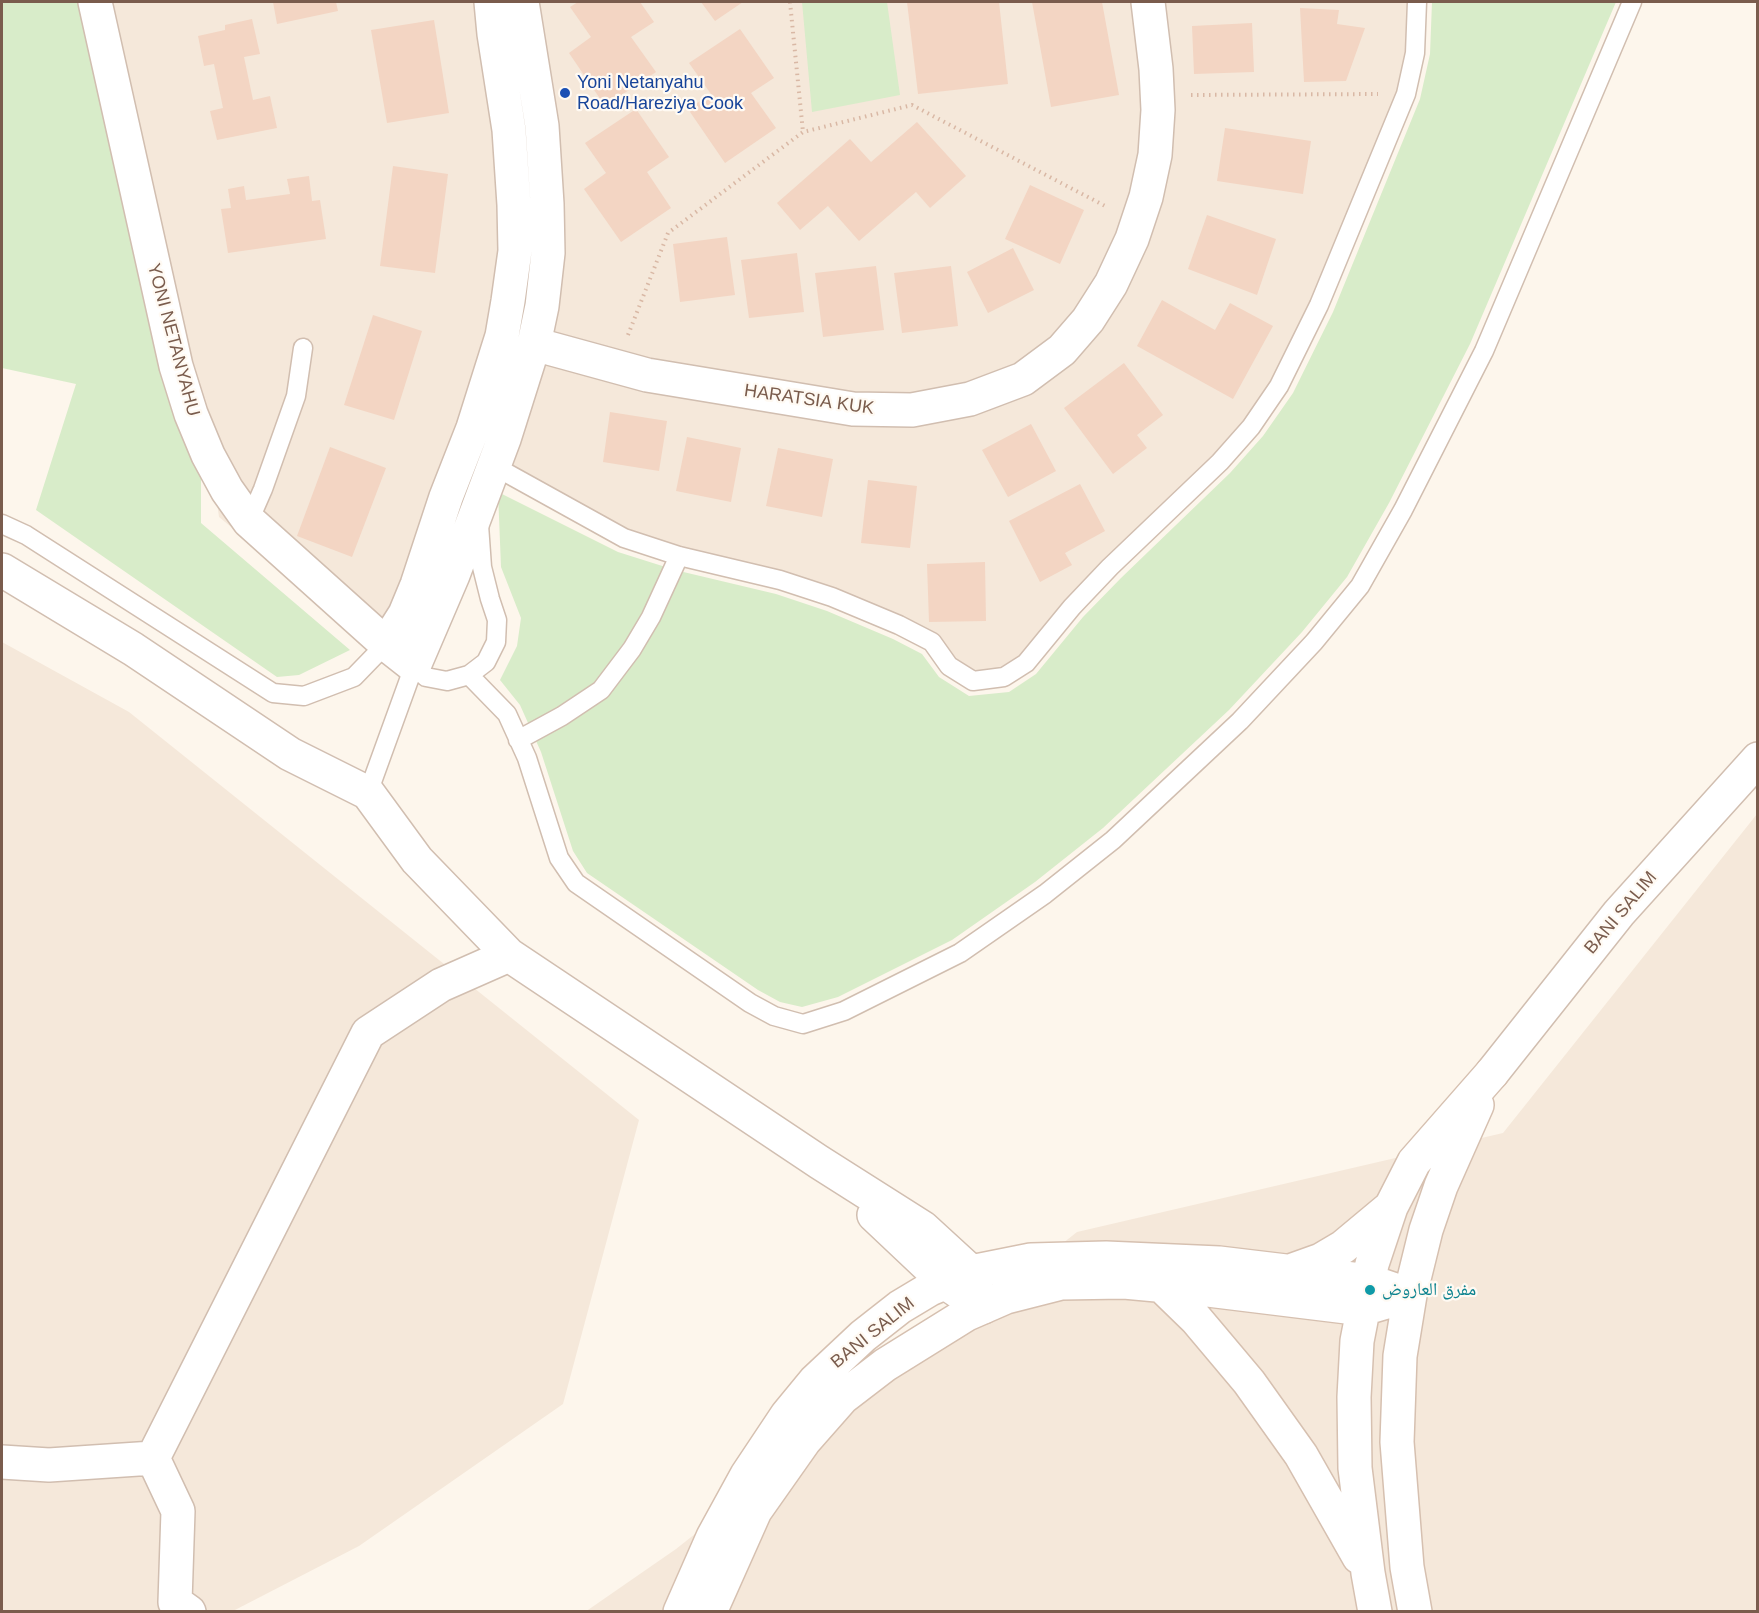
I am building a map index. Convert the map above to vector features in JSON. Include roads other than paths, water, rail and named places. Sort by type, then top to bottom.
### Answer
[{"type":"street","name":"YONI NETANYAHU","points":[[95,2],[177,366],[191,414],[208,455],[227,490],[249,521],[386,644],[414,666]]},
{"type":"street","points":[[386,644],[405,614],[417,585],[446,497],[476,418],[502,336],[508,301],[515,251],[513,194],[509,130],[491,2]]},
{"type":"street","points":[[414,666],[453,575],[494,466],[534,344],[542,306],[548,253],[542,126],[522,2]]},
{"type":"street","name":"HARATSIA KUK","points":[[534,344],[615,368],[648,375],[853,409],[912,410],[970,399],[1023,379],[1062,350],[1088,320],[1111,284],[1132,239],[1146,197],[1155,155],[1158,110],[1148,2]]},
{"type":"street","points":[[2,570],[133,649],[290,754],[368,793],[417,860],[509,955],[819,1162],[923,1228],[983,1307]]},
{"type":"street","name":"BANI SALIM","points":[[1492,1073],[1619,913],[1758,759]]},
{"type":"street","points":[[153,1458],[368,1034],[441,985],[509,955]]},
{"type":"street","points":[[1375,1611],[1355,1468],[1354,1396],[1357,1341],[1372,1264],[1391,1207],[1414,1161],[1492,1073]]},
{"type":"street","points":[[1415,1611],[1407,1566],[1396,1442],[1400,1356],[1410,1295],[1426,1230],[1441,1186],[1492,1073]]},
{"type":"street","points":[[1291,1271],[1321,1260],[1343,1247],[1391,1207]]},
{"type":"street","name":"BANI SALIM","points":[[680,1611],[713,1537],[747,1475],[787,1415],[815,1381],[863,1336],[900,1307],[930,1289],[958,1277],[1031,1260],[1107,1258],[1219,1263],[1291,1271],[1366,1295],[1410,1295]]},
{"type":"street","points":[[710,1611],[755,1511],[805,1440],[842,1398],[885,1365],[968,1314],[1006,1297],[1061,1283],[1124,1282],[1162,1286],[1366,1295]]},
{"type":"street","points":[[1162,1286],[1196,1319],[1249,1382],[1301,1455],[1368,1573]]},
{"type":"street","points":[[2,1462],[49,1465],[153,1458]]},
{"type":"street","points":[[153,1458],[178,1511],[176,1602],[189,1611]]},
{"type":"lane","points":[[494,466],[624,538],[679,556],[780,580],[832,597],[933,642],[949,666],[973,681],[1004,678],[1026,663],[1079,599],[1220,462],[1251,427],[1280,386],[1319,305],[1406,94],[1415,53],[1417,2]]},
{"type":"lane","points":[[469,675],[507,714],[526,758],[559,858],[576,884],[750,1003],[774,1016],[803,1023],[844,1011],[960,953],[1045,894],[1113,840],[1240,721],[1314,642],[1360,586],[1403,510],[1484,351],[1632,2]]},
{"type":"lane","points":[[249,521],[263,489],[296,396],[303,348]]},
{"type":"lane","points":[[368,793],[414,666],[426,677],[447,681],[469,675],[486,662],[496,642],[497,620],[482,567],[478,508]]},
{"type":"lane","points":[[2,524],[26,535],[273,693],[304,696],[354,677],[386,644]]},
{"type":"lane","points":[[518,740],[562,716],[601,690],[632,649],[651,617],[679,556]]},
{"type":"place","name":"Yoni Netanyahu Road/Hareziya Cook","points":[[565,93]]},
{"type":"place","name":"مفرق العاروض","points":[[1370,1290]]}]
